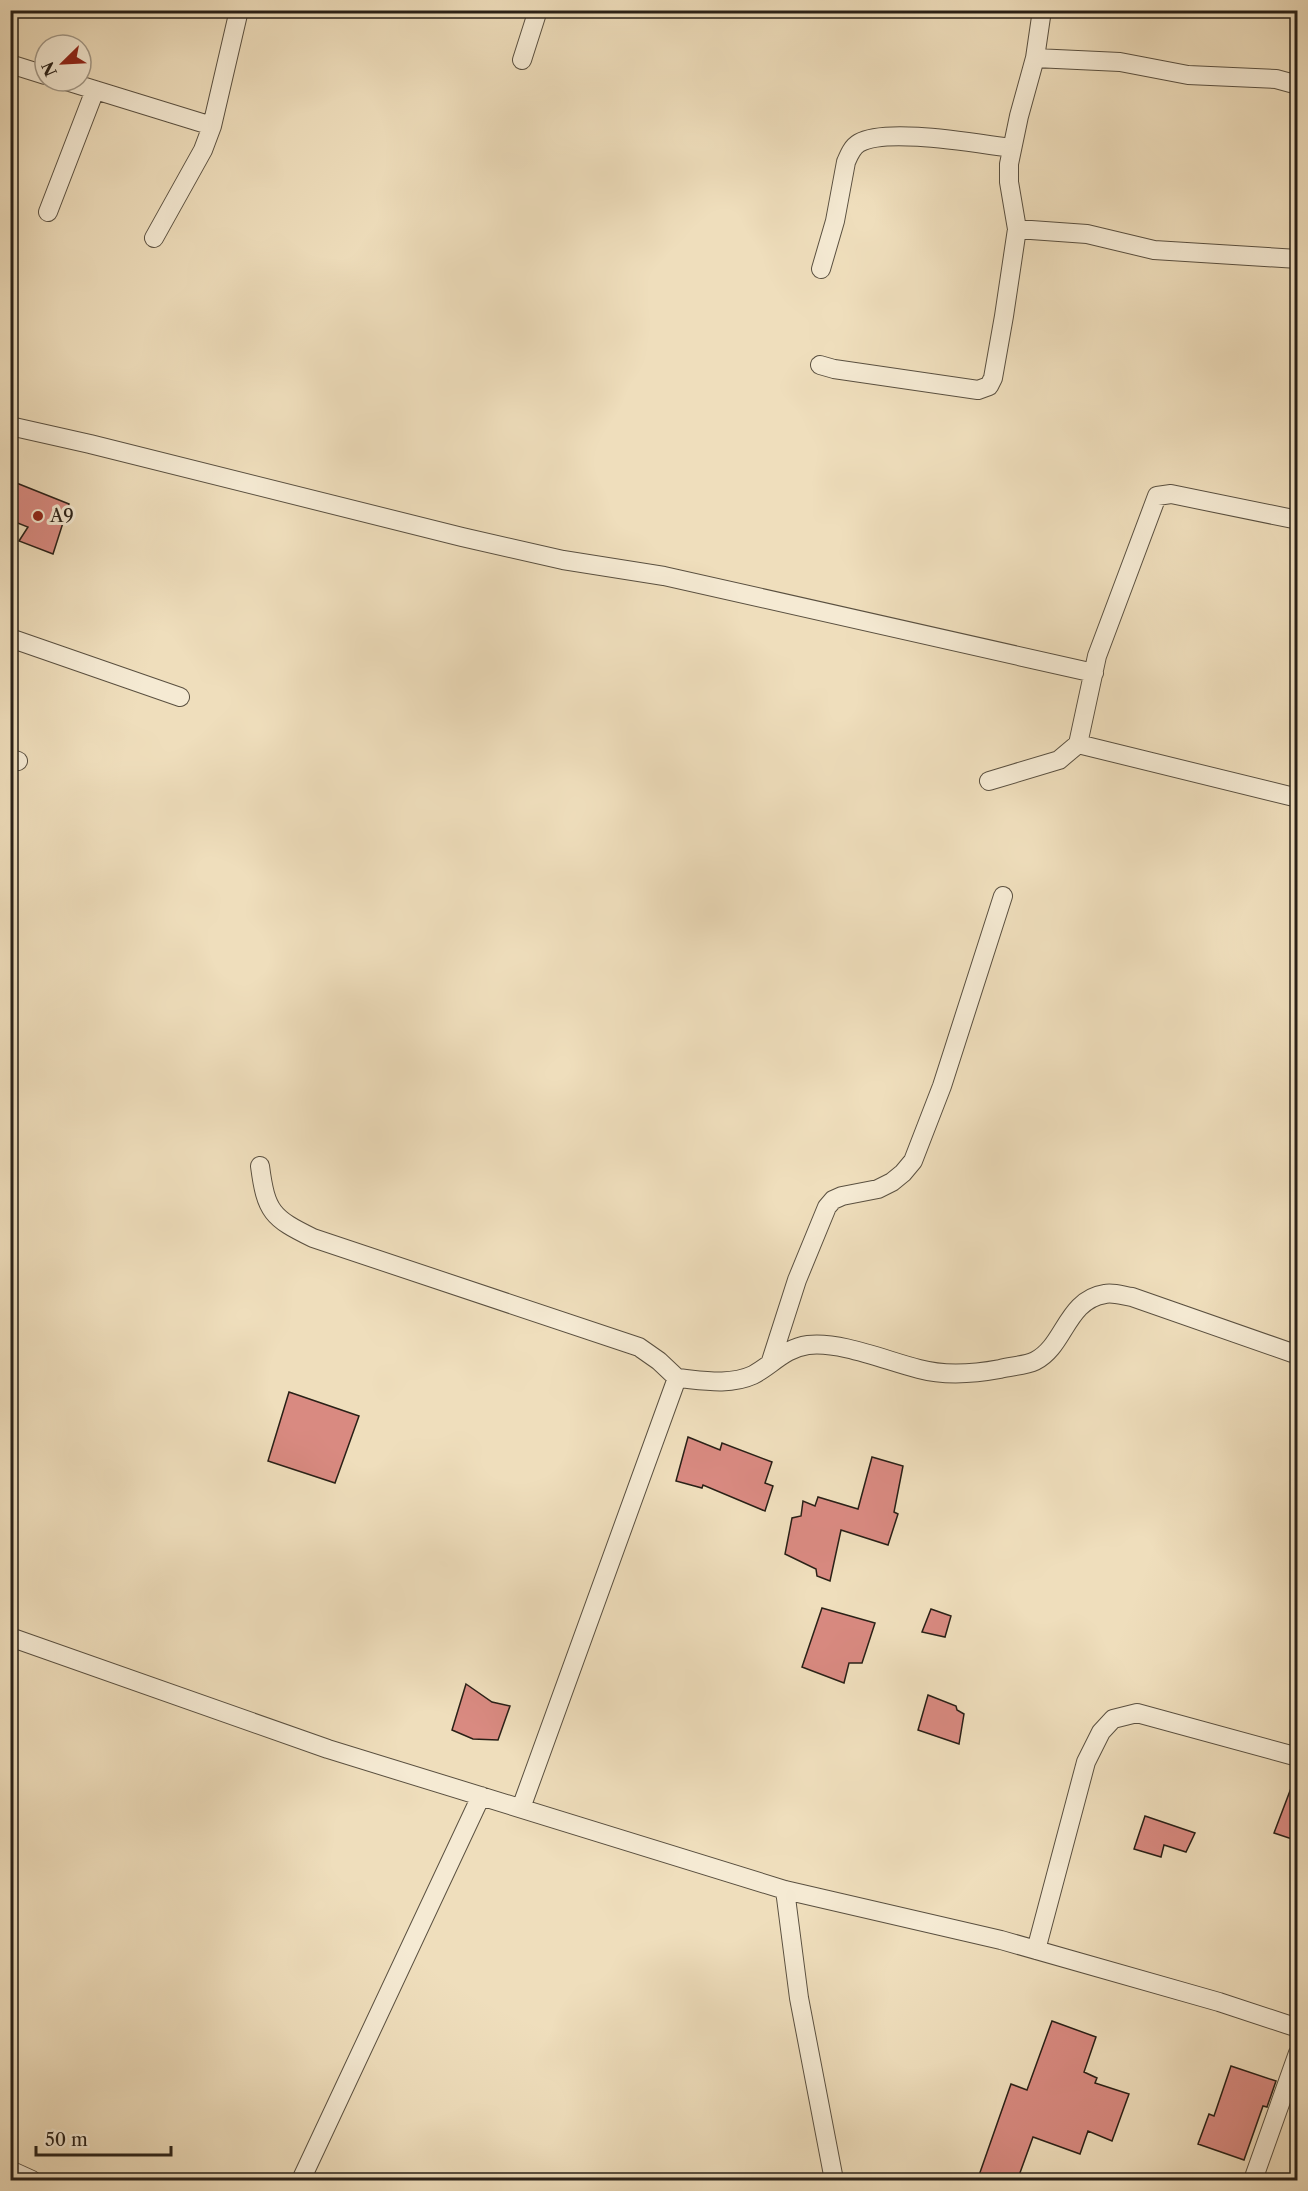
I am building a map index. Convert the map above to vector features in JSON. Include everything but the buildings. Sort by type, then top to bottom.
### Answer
[{"type":"street","points":[[154,238],[196,164],[212,126],[239,10]]},
{"type":"street","points":[[522,60],[538,10]]},
{"type":"street","points":[[820,365],[978,390],[985,389],[993,378],[1017,229],[1009,182],[1012,148],[1035,58],[1042,10]]},
{"type":"street","points":[[1035,58],[1120,62],[1188,75],[1276,80],[1298,85]]},
{"type":"street","points":[[10,64],[33,71]]},
{"type":"street","points":[[48,212],[95,90],[212,126]]},
{"type":"street","points":[[821,269],[835,221],[846,162],[858,144],[881,136],[902,136],[1012,148]]},
{"type":"street","points":[[1017,229],[1087,234],[1154,250],[1298,259]]},
{"type":"street","points":[[10,426],[462,537],[563,560],[664,576],[1094,673]]},
{"type":"street","points":[[989,780],[1059,760],[1078,744],[1097,656],[1157,496],[1171,494],[1298,520]]},
{"type":"street","points":[[10,638],[180,697]]},
{"type":"street","points":[[1078,744],[1298,798]]},
{"type":"street","points":[[771,1362],[797,1280],[827,1207],[833,1200],[842,1196],[878,1189],[892,1182],[913,1161],[942,1086],[1003,896]]},
{"type":"street","points":[[260,1166],[264,1195],[273,1212],[290,1227],[313,1238],[639,1347],[659,1361],[676,1378],[731,1381],[752,1375],[787,1351],[809,1345],[837,1347],[939,1373],[960,1374],[1024,1364],[1034,1361],[1049,1350],[1072,1313],[1089,1300],[1106,1293],[1132,1297],[1298,1355]]},
{"type":"street","points":[[521,1808],[676,1378]]},
{"type":"street","points":[[10,1637],[285,1735],[785,1890],[1001,1940],[1208,1999],[1298,2028]]},
{"type":"street","points":[[1036,1950],[1086,1762],[1101,1732],[1113,1719],[1137,1713],[1298,1757]]},
{"type":"street","points":[[301,2181],[482,1796]]},
{"type":"street","points":[[785,1890],[799,1998],[834,2181]]},
{"type":"street","points":[[1253,2181],[1298,2053]]},
{"type":"street","points":[[10,2170],[32,2181]]},
{"type":"place","name":"A9","points":[[38,516]]}]
